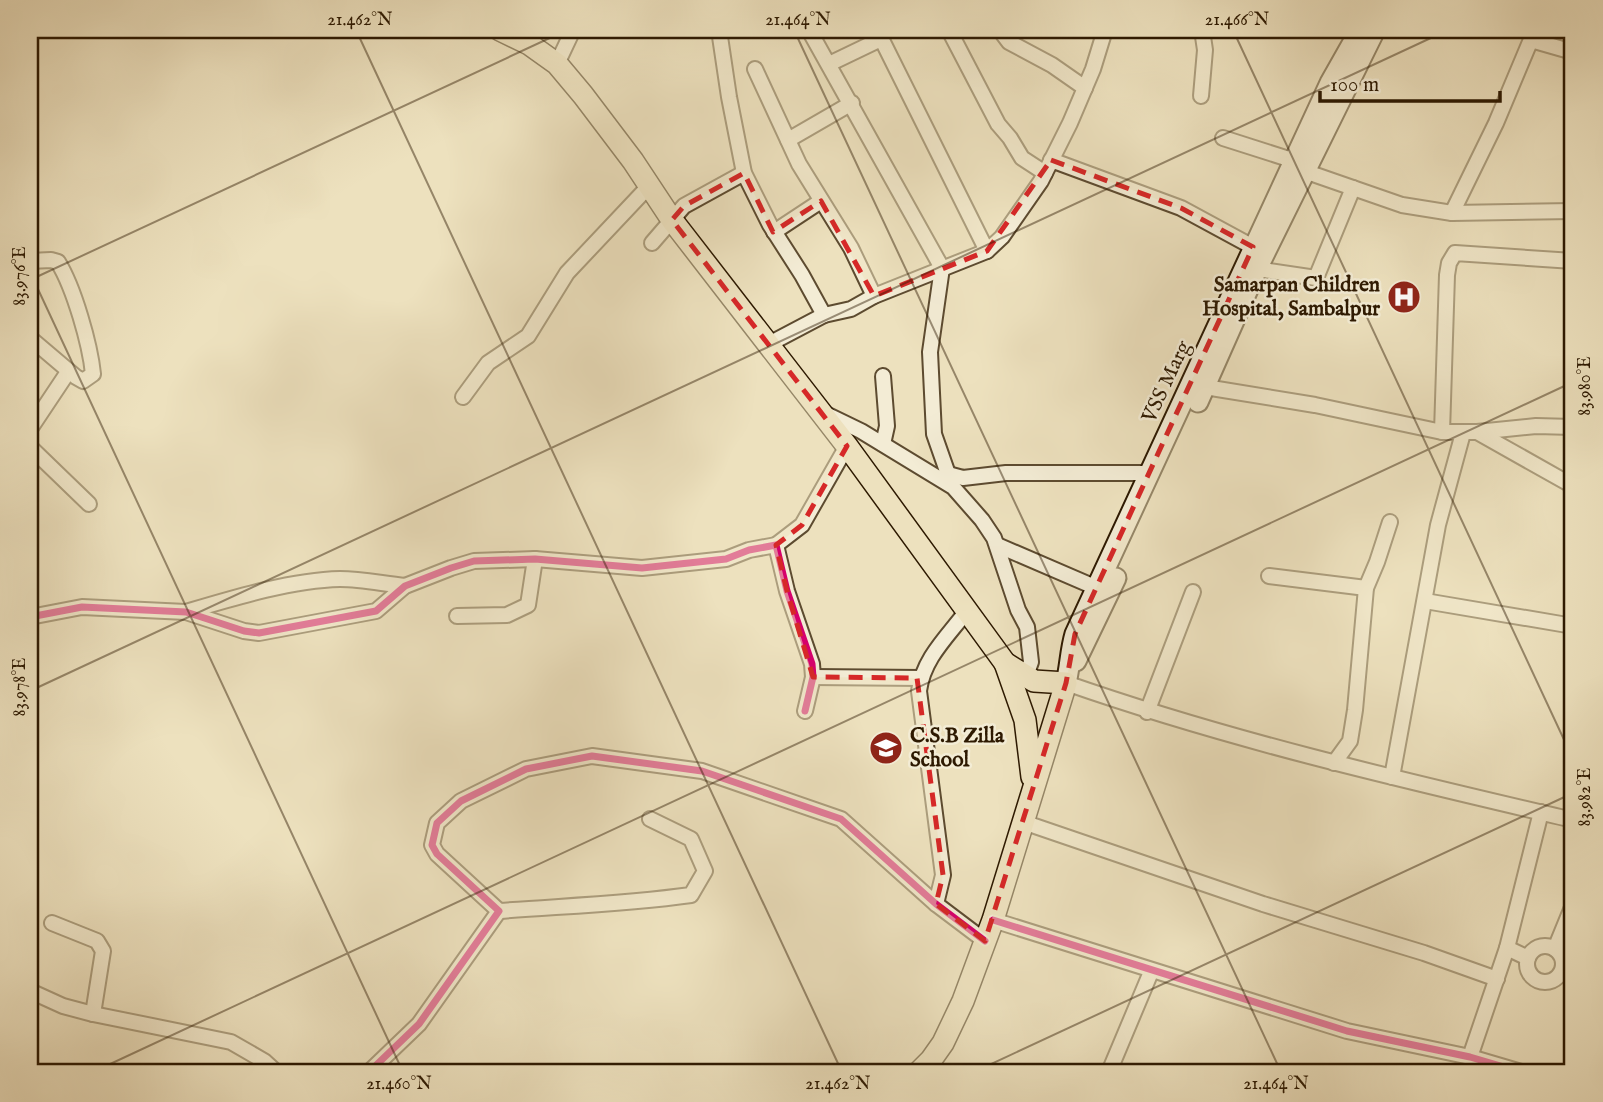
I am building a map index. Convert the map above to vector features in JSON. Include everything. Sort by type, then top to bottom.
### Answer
[{"type":"main road","points":[[500,30],[529,44],[560,68],[583,95],[650,185],[672,220],[820,410],[1005,663],[1025,720],[1033,786]]},
{"type":"main road","name":"VSS Marg","points":[[1068,676],[1069,652],[1075,634],[1253,247],[1298,173],[1330,83],[1360,30]]},
{"type":"main road","points":[[919,1072],[932,1060],[943,1043],[963,1001],[993,920],[1068,676],[1205,387],[1298,173],[1375,30]]},
{"type":"main road","points":[[1005,663],[1034,681],[1068,676]]},
{"type":"street","points":[[560,68],[573,30]]},
{"type":"street","points":[[719,30],[744,173],[774,232],[803,275],[824,315]]},
{"type":"street","points":[[809,30],[942,268],[930,352],[934,434],[944,476],[968,503],[997,545],[1018,610],[1027,627],[1031,662],[1026,676]]},
{"type":"street","points":[[949,30],[998,124],[1022,158],[1181,208],[1253,247]]},
{"type":"street","points":[[1000,30],[1009,42],[1052,65],[1085,88]]},
{"type":"street","points":[[769,344],[824,315],[850,309],[874,296],[987,251],[1002,237],[1048,167],[1085,88],[1105,30]]},
{"type":"street","points":[[1201,96],[1205,50],[1202,30]]},
{"type":"street","points":[[829,64],[879,34],[987,251]]},
{"type":"street","points":[[1452,213],[1496,122],[1533,35],[1573,52]]},
{"type":"street","points":[[755,69],[788,140],[856,258],[874,296]]},
{"type":"street","points":[[788,140],[852,103]]},
{"type":"street","points":[[1223,138],[1298,173],[1402,205],[1452,213],[1573,211]]},
{"type":"street","points":[[652,243],[684,206],[744,173]]},
{"type":"street","points":[[463,397],[488,363],[528,336],[567,274],[650,185]]},
{"type":"street","points":[[1257,269],[1315,278],[1353,188]]},
{"type":"street","points":[[774,232],[821,201]]},
{"type":"street","points":[[1442,432],[1447,275],[1452,256],[1455,253],[1573,261]]},
{"type":"street","points":[[30,261],[58,262],[66,275],[87,344],[93,374],[83,381],[68,372],[30,338]]},
{"type":"street","points":[[30,429],[68,372]]},
{"type":"street","points":[[883,376],[887,426],[883,444]]},
{"type":"street","points":[[1205,387],[1315,405],[1442,432],[1470,433],[1536,426],[1573,427]]},
{"type":"street","points":[[820,410],[944,476],[963,478],[1006,473],[1150,473]]},
{"type":"street","points":[[1470,433],[1573,486]]},
{"type":"street","points":[[1392,777],[1438,525],[1470,433]]},
{"type":"street","points":[[30,617],[82,607],[186,612],[258,633],[376,611],[405,586],[474,561],[535,559],[642,568],[726,559],[749,550],[776,545],[802,525],[847,446]]},
{"type":"street","points":[[30,447],[89,503]]},
{"type":"street","points":[[1334,764],[1350,741],[1366,587],[1390,522]]},
{"type":"street","points":[[776,545],[791,602],[812,664],[813,677],[804,711]]},
{"type":"street","points":[[997,545],[1097,588]]},
{"type":"street","points":[[457,616],[507,615],[528,605],[535,559]]},
{"type":"street","points":[[1269,576],[1366,587]]},
{"type":"street","points":[[186,612],[234,597],[311,582],[339,579],[405,586]]},
{"type":"street","points":[[1147,712],[1193,592]]},
{"type":"street","points":[[1424,601],[1573,626]]},
{"type":"street","points":[[936,904],[943,875],[919,691],[921,678],[933,653],[966,612]]},
{"type":"street","points":[[1068,676],[1147,712],[1334,764],[1573,820]]},
{"type":"street","points":[[813,677],[921,678]]},
{"type":"street","points":[[650,819],[691,839],[705,871],[691,895],[628,904],[594,903],[499,911],[437,854],[432,845],[437,823],[461,801],[526,769],[592,756],[702,771],[841,819],[936,904],[985,942]]},
{"type":"street","points":[[1470,1057],[1507,948],[1541,812]]},
{"type":"street","points":[[1023,822],[1263,904],[1424,953],[1497,979]]},
{"type":"street","points":[[1555,948],[1573,905]]},
{"type":"street","points":[[369,1072],[419,1024],[499,911]]},
{"type":"street","points":[[993,920],[1151,972],[1347,1031],[1470,1057],[1521,1072]]},
{"type":"street","points":[[52,923],[97,940],[103,951],[93,1014]]},
{"type":"street","points":[[1547,946],[1555,948],[1568,964],[1556,979],[1547,983],[1538,982],[1530,976],[1528,958],[1532,951],[1547,946]]},
{"type":"street","points":[[1507,948],[1528,958]]},
{"type":"street","points":[[1109,1072],[1151,972]]},
{"type":"street","points":[[30,991],[63,1006],[93,1014],[231,1042],[264,1061],[276,1072]]},
{"type":"highlighted area","points":[[1051,160],[1181,208],[1253,247],[1075,634],[1066,683],[985,941],[936,904],[943,875],[917,678],[813,677],[787,591],[776,545],[802,525],[847,446],[672,220],[684,206],[744,173],[773,232],[821,201],[874,296],[987,251]]},
{"type":"cycle path","points":[[30,617],[82,607],[186,612],[244,631],[259,633],[376,611],[405,586],[474,561],[535,559],[642,568],[726,559],[749,550],[776,545],[787,591],[812,664],[813,677],[805,711]]},
{"type":"cycle path","points":[[369,1072],[419,1024],[499,911],[437,854],[432,845],[437,823],[461,801],[526,769],[592,756],[702,771],[841,819],[936,904],[985,941]]},
{"type":"cycle path","points":[[993,920],[1347,1031],[1470,1057],[1521,1072]]},
{"type":"place","name":"Samarpan Children Hospital, Sambalpur","points":[[1404,297]]},
{"type":"place","name":"C.S.B Zilla School","points":[[886,748]]}]
